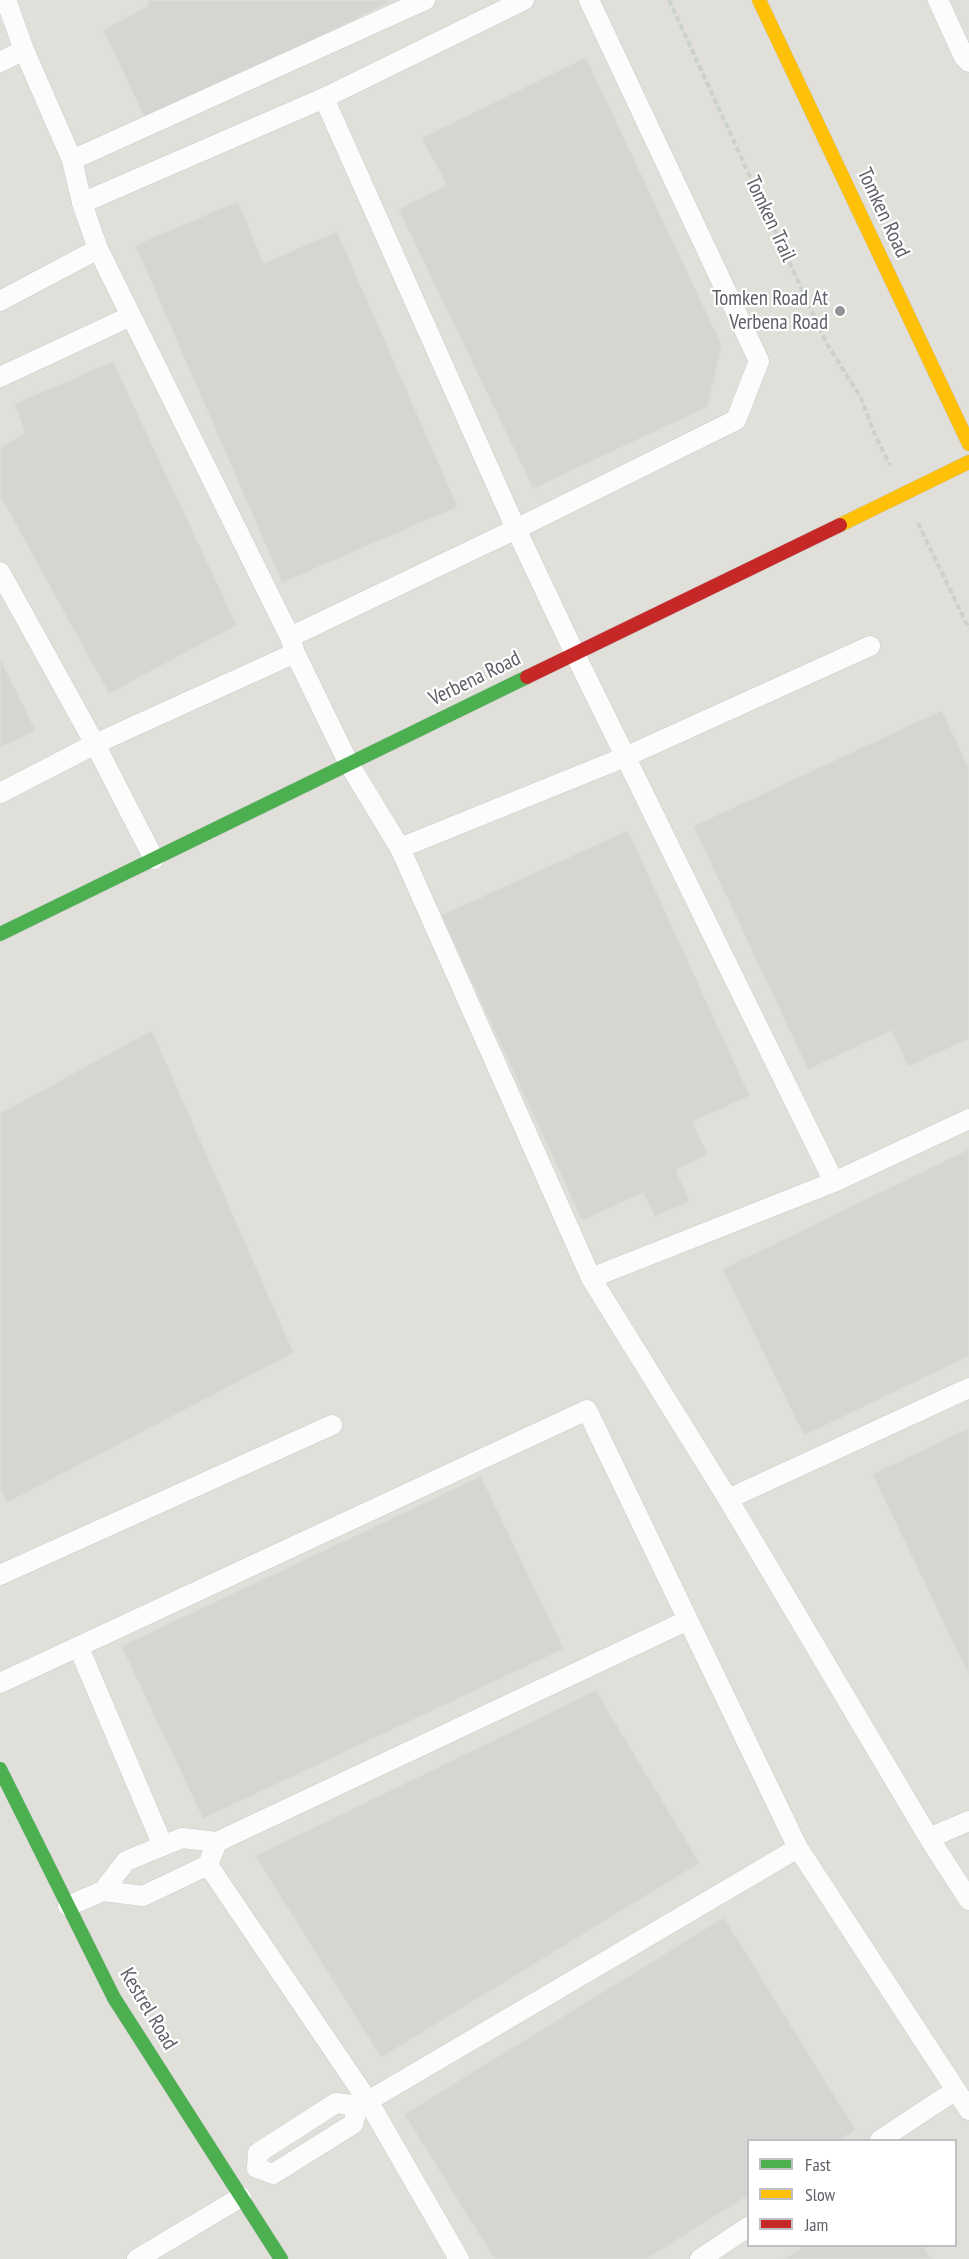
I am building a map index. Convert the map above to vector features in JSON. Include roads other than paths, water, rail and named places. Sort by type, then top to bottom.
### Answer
[{"type":"street","name":"Tomken Road","points":[[759,0],[969,444]]},
{"type":"street","name":"Verbena Road","points":[[0,934],[969,462]]},
{"type":"street","name":"Kestrel Road","points":[[0,1769],[114,1998],[281,2259]]},
{"type":"lane","points":[[6,0],[24,50],[72,160],[82,203],[98,249],[350,764],[400,848],[591,1278],[728,1499],[929,1838],[969,1900]]},
{"type":"lane","points":[[72,160],[425,0]]},
{"type":"lane","points":[[82,203],[324,98],[524,0]]},
{"type":"lane","points":[[0,794],[516,529],[736,420],[759,361],[589,0]]},
{"type":"lane","points":[[938,0],[964,57],[969,62]]},
{"type":"lane","points":[[0,62],[24,50]]},
{"type":"lane","points":[[324,98],[574,654],[834,1182]]},
{"type":"lane","points":[[0,302],[98,249]]},
{"type":"lane","points":[[0,377],[131,316]]},
{"type":"lane","points":[[0,572],[154,859]]},
{"type":"lane","points":[[400,848],[625,757],[870,646]]},
{"type":"lane","points":[[591,1278],[834,1182],[969,1119]]},
{"type":"lane","points":[[728,1499],[969,1388]]},
{"type":"lane","points":[[0,1683],[587,1410],[798,1848],[969,2110]]},
{"type":"lane","points":[[0,1575],[332,1425]]},
{"type":"lane","points":[[68,1906],[103,1891],[126,1861],[182,1838],[217,1842],[688,1620]]},
{"type":"lane","points":[[79,1648],[163,1846]]},
{"type":"lane","points":[[929,1838],[969,1821]]},
{"type":"lane","points":[[103,1891],[143,1896],[208,1865],[217,1842]]},
{"type":"lane","points":[[137,2259],[237,2190],[257,2168],[258,2153],[336,2103],[364,2103],[798,1848]]},
{"type":"lane","points":[[208,1865],[364,2103],[459,2259]]},
{"type":"lane","points":[[882,2139],[956,2090]]},
{"type":"lane","points":[[257,2168],[273,2174],[353,2124],[364,2103]]},
{"type":"lane","points":[[700,2259],[747,2228]]},
{"type":"place","name":"Tomken Road At Verbena Road","points":[[840,311]]}]
